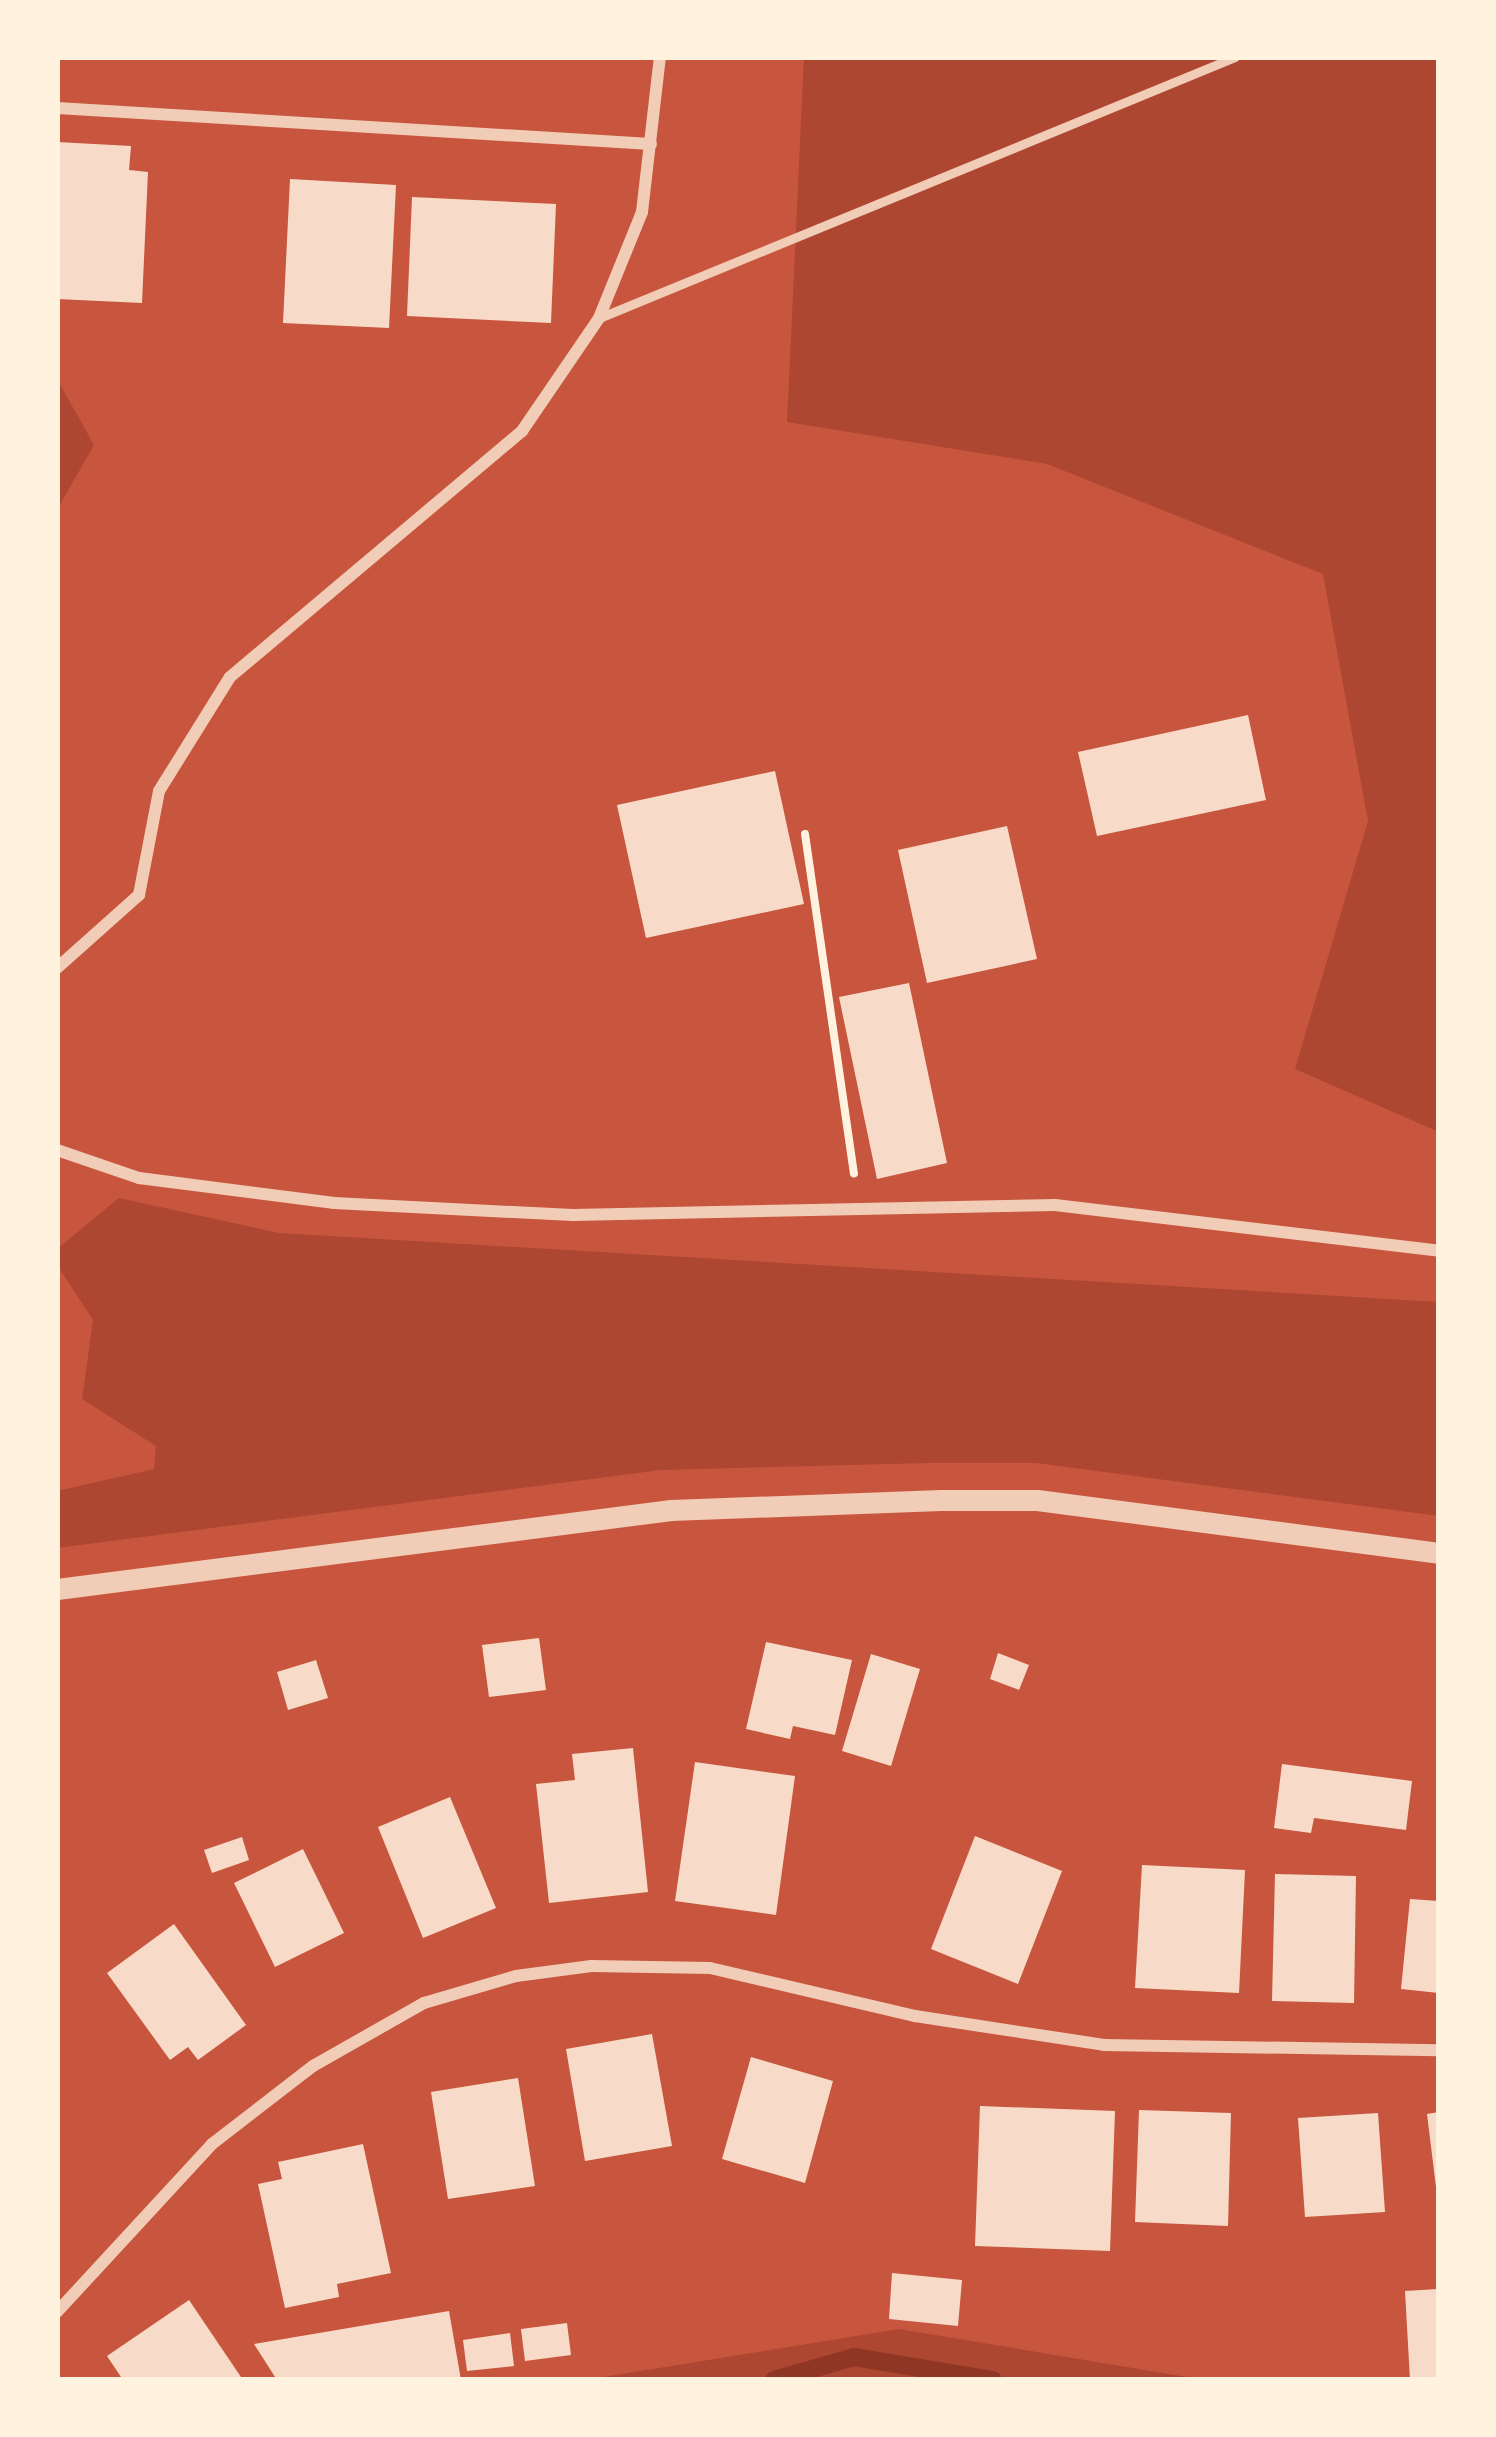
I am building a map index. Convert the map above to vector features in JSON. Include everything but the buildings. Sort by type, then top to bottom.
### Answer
[{"type":"street","points":[[57,968],[139,895],[159,791],[230,677],[522,431],[598,318],[635,235],[660,57]]},
{"type":"street","points":[[57,107],[651,144]]},
{"type":"street","points":[[57,1150],[139,1178],[334,1203],[573,1214],[1055,1205],[1439,1251]]},
{"type":"street","points":[[57,1589],[671,1510],[940,1500],[1036,1500],[1439,1553]]},
{"type":"street","points":[[57,2312],[212,2144],[314,2066],[424,2003],[516,1976],[591,1966],[710,1968],[915,2016],[1104,2044],[1439,2050]]},
{"type":"lane","points":[[598,318],[1235,57]]},
{"type":"path","points":[[805,834],[859,1210]]},
{"type":"shaded area","points":[[804,57],[1439,57],[1439,1132],[1295,1069],[1368,821],[1323,574],[1047,464],[787,422]]},
{"type":"shaded area","points":[[57,379],[94,445],[57,510]]},
{"type":"shaded area","points":[[119,1198],[279,1233],[1439,1302],[1439,1516],[1036,1463],[929,1463],[661,1470],[57,1548],[57,1491],[154,1469],[156,1446],[82,1399],[93,1320],[57,1265],[57,1249]]},
{"type":"shaded area","points":[[899,2329],[1205,2380],[585,2380]]},
{"type":"waterway","points":[[774,2380],[854,2357],[993,2380]]}]
